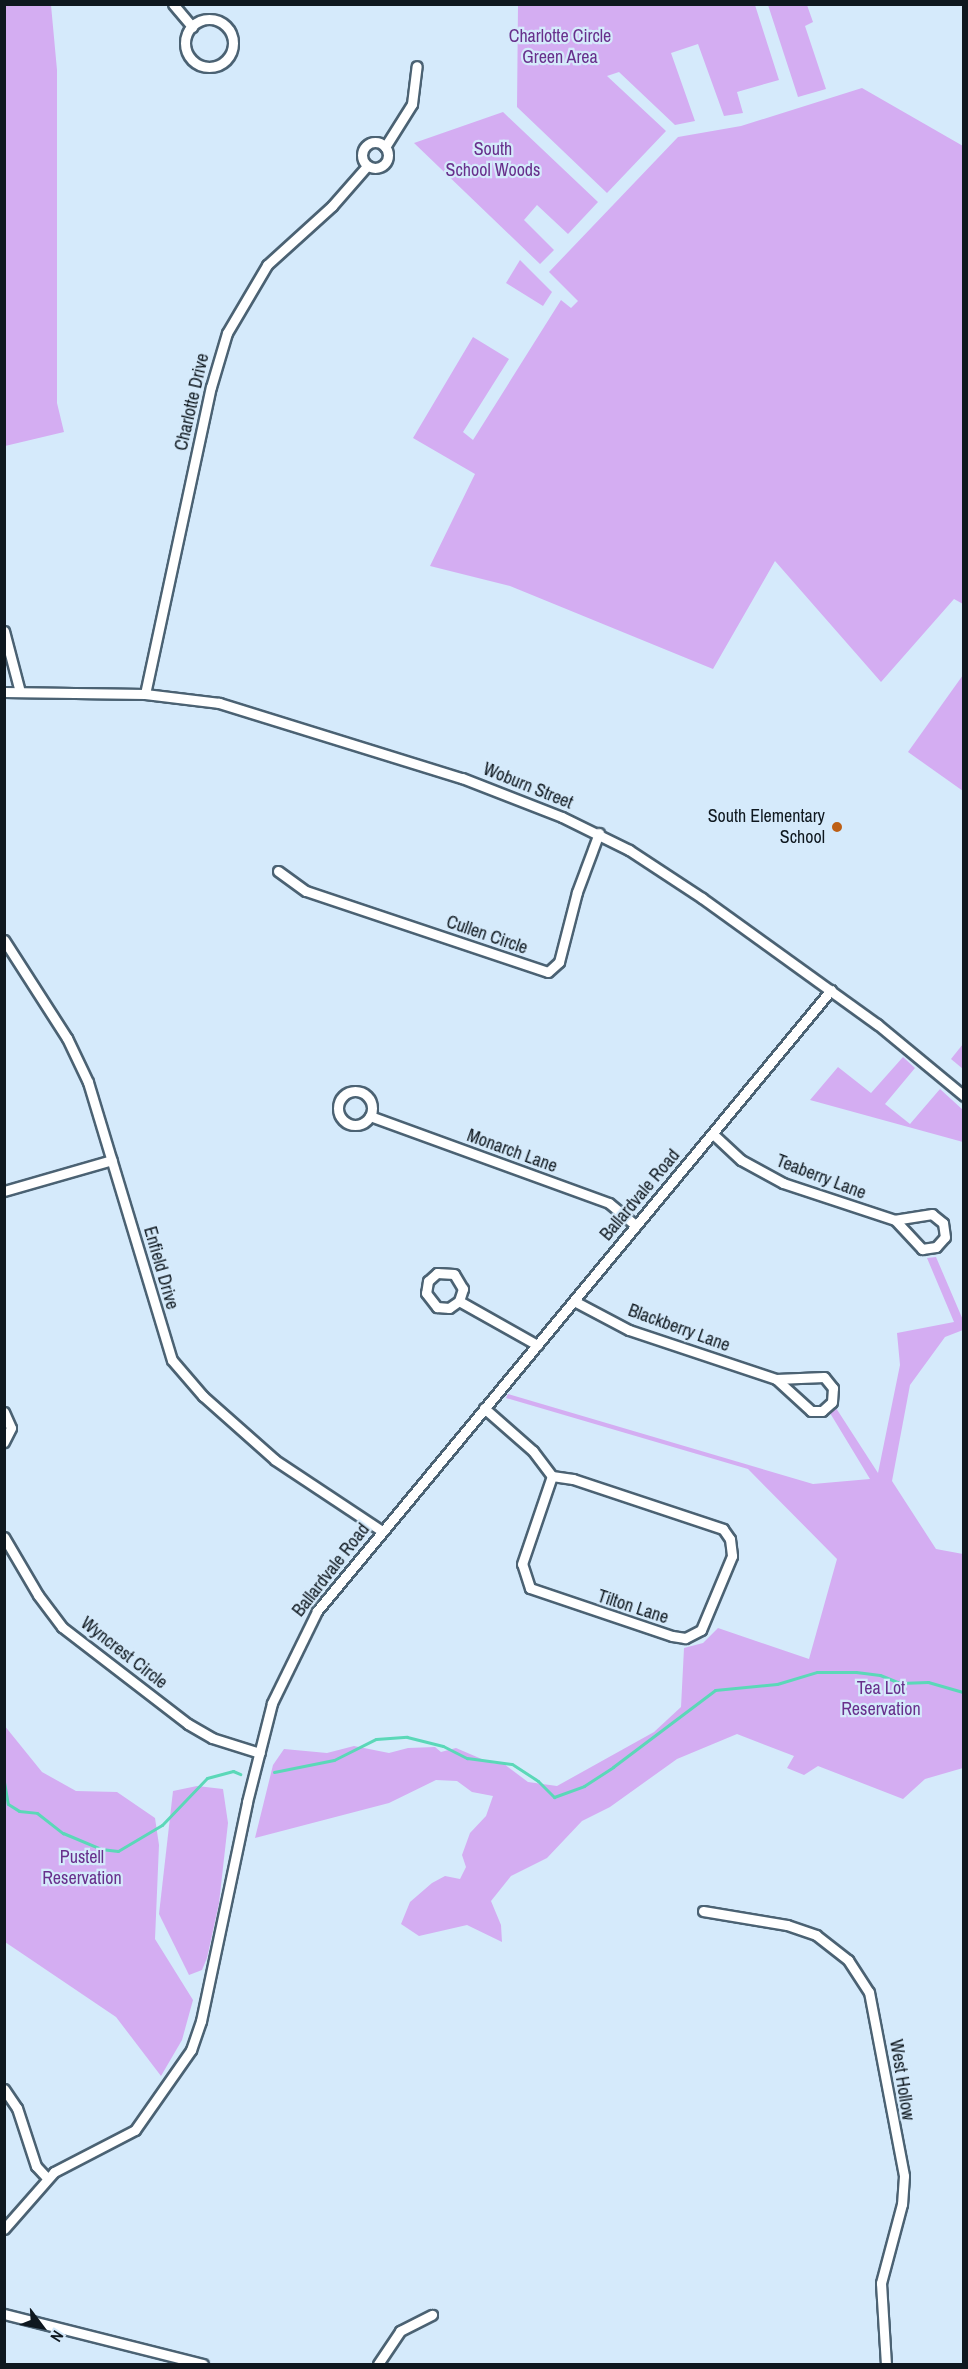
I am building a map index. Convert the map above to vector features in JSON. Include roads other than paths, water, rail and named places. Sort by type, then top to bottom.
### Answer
[{"type":"street","points":[[173,4],[192,27]]},
{"type":"street","points":[[208,19],[225,25],[233,42],[227,59],[210,66],[193,60],[186,44],[192,27],[208,19]]},
{"type":"street","name":"Charlotte Drive","points":[[385,147],[412,104],[417,66]]},
{"type":"street","name":"Charlotte Drive","points":[[145,694],[211,387],[233,319],[267,265],[332,206],[367,166],[384,165],[388,155],[385,147],[375,142],[366,146],[362,158],[367,166]]},
{"type":"street","points":[[4,631],[20,692]]},
{"type":"street","name":"Woburn Street","points":[[4,692],[145,694],[208,701],[271,717],[466,780],[599,833],[661,870],[831,990],[900,1041],[963,1096]]},
{"type":"street","name":"Cullen Circle","points":[[278,872],[306,891],[548,972],[559,962],[578,892],[599,833]]},
{"type":"street","name":"Enfield Drive","points":[[4,940],[74,1051],[112,1160],[162,1333],[179,1369],[275,1460],[382,1531]]},
{"type":"street","name":"Ballardvale Road","points":[[4,2229],[46,2178],[84,2153],[135,2130],[191,2050],[201,2021],[272,1703],[302,1635],[317,1611],[831,990]]},
{"type":"street","name":"Monarch Lane","points":[[370,1116],[609,1203],[636,1226]]},
{"type":"street","name":"Teaberry Lane","points":[[713,1134],[741,1160],[783,1183],[895,1220],[936,1216],[945,1226],[944,1240],[933,1249],[922,1249],[895,1220]]},
{"type":"street","points":[[4,1191],[112,1160]]},
{"type":"street","points":[[437,1273],[454,1274],[463,1289],[459,1301],[449,1308],[437,1307],[427,1296],[428,1281],[437,1273]]},
{"type":"street","name":"Blackberry Lane","points":[[574,1300],[629,1330],[776,1379],[821,1376],[832,1385],[834,1398],[825,1409],[811,1411],[776,1379]]},
{"type":"street","points":[[459,1301],[537,1346]]},
{"type":"street","points":[[484,1408],[533,1451],[552,1476]]},
{"type":"street","points":[[4,1412],[10,1428],[4,1442]]},
{"type":"street","name":"Tilton Lane","points":[[552,1476],[584,1482],[723,1529],[730,1539],[732,1556],[701,1630],[685,1638],[672,1636],[530,1588],[522,1564],[552,1476]]},
{"type":"street","name":"Wyncrest Circle","points":[[4,1537],[38,1595],[62,1627],[188,1724],[212,1738],[260,1753]]},
{"type":"street","name":"West Hollow","points":[[704,1911],[787,1925],[816,1935],[848,1960],[869,1992],[904,2176],[902,2204],[881,2283],[886,2364]]},
{"type":"street","points":[[4,2089],[17,2108],[37,2168],[46,2178]]},
{"type":"street","points":[[4,2314],[203,2364]]},
{"type":"street","points":[[378,2364],[400,2331],[432,2315]]},
{"type":"waterway","points":[[274,1772],[334,1760],[376,1739],[407,1737],[443,1746],[467,1758],[512,1764],[538,1781],[554,1797],[584,1786],[613,1767],[715,1690],[777,1684],[817,1672],[856,1672],[880,1675],[900,1683],[928,1682],[964,1692]]},
{"type":"waterway","points":[[4,1782],[8,1804],[19,1811],[37,1813],[63,1833],[101,1849],[118,1851],[162,1825],[207,1778],[233,1771],[240,1774]]},
{"type":"place","name":"South Elementary School","points":[[837,827]]},
{"type":"park label","name":"Charlotte Circle Green Area","points":[[560,47]]},
{"type":"park label","name":"South School Woods","points":[[493,160]]},
{"type":"park label","name":"Tea Lot Reservation","points":[[881,1699]]},
{"type":"park label","name":"Pustell Reservation","points":[[82,1868]]}]
